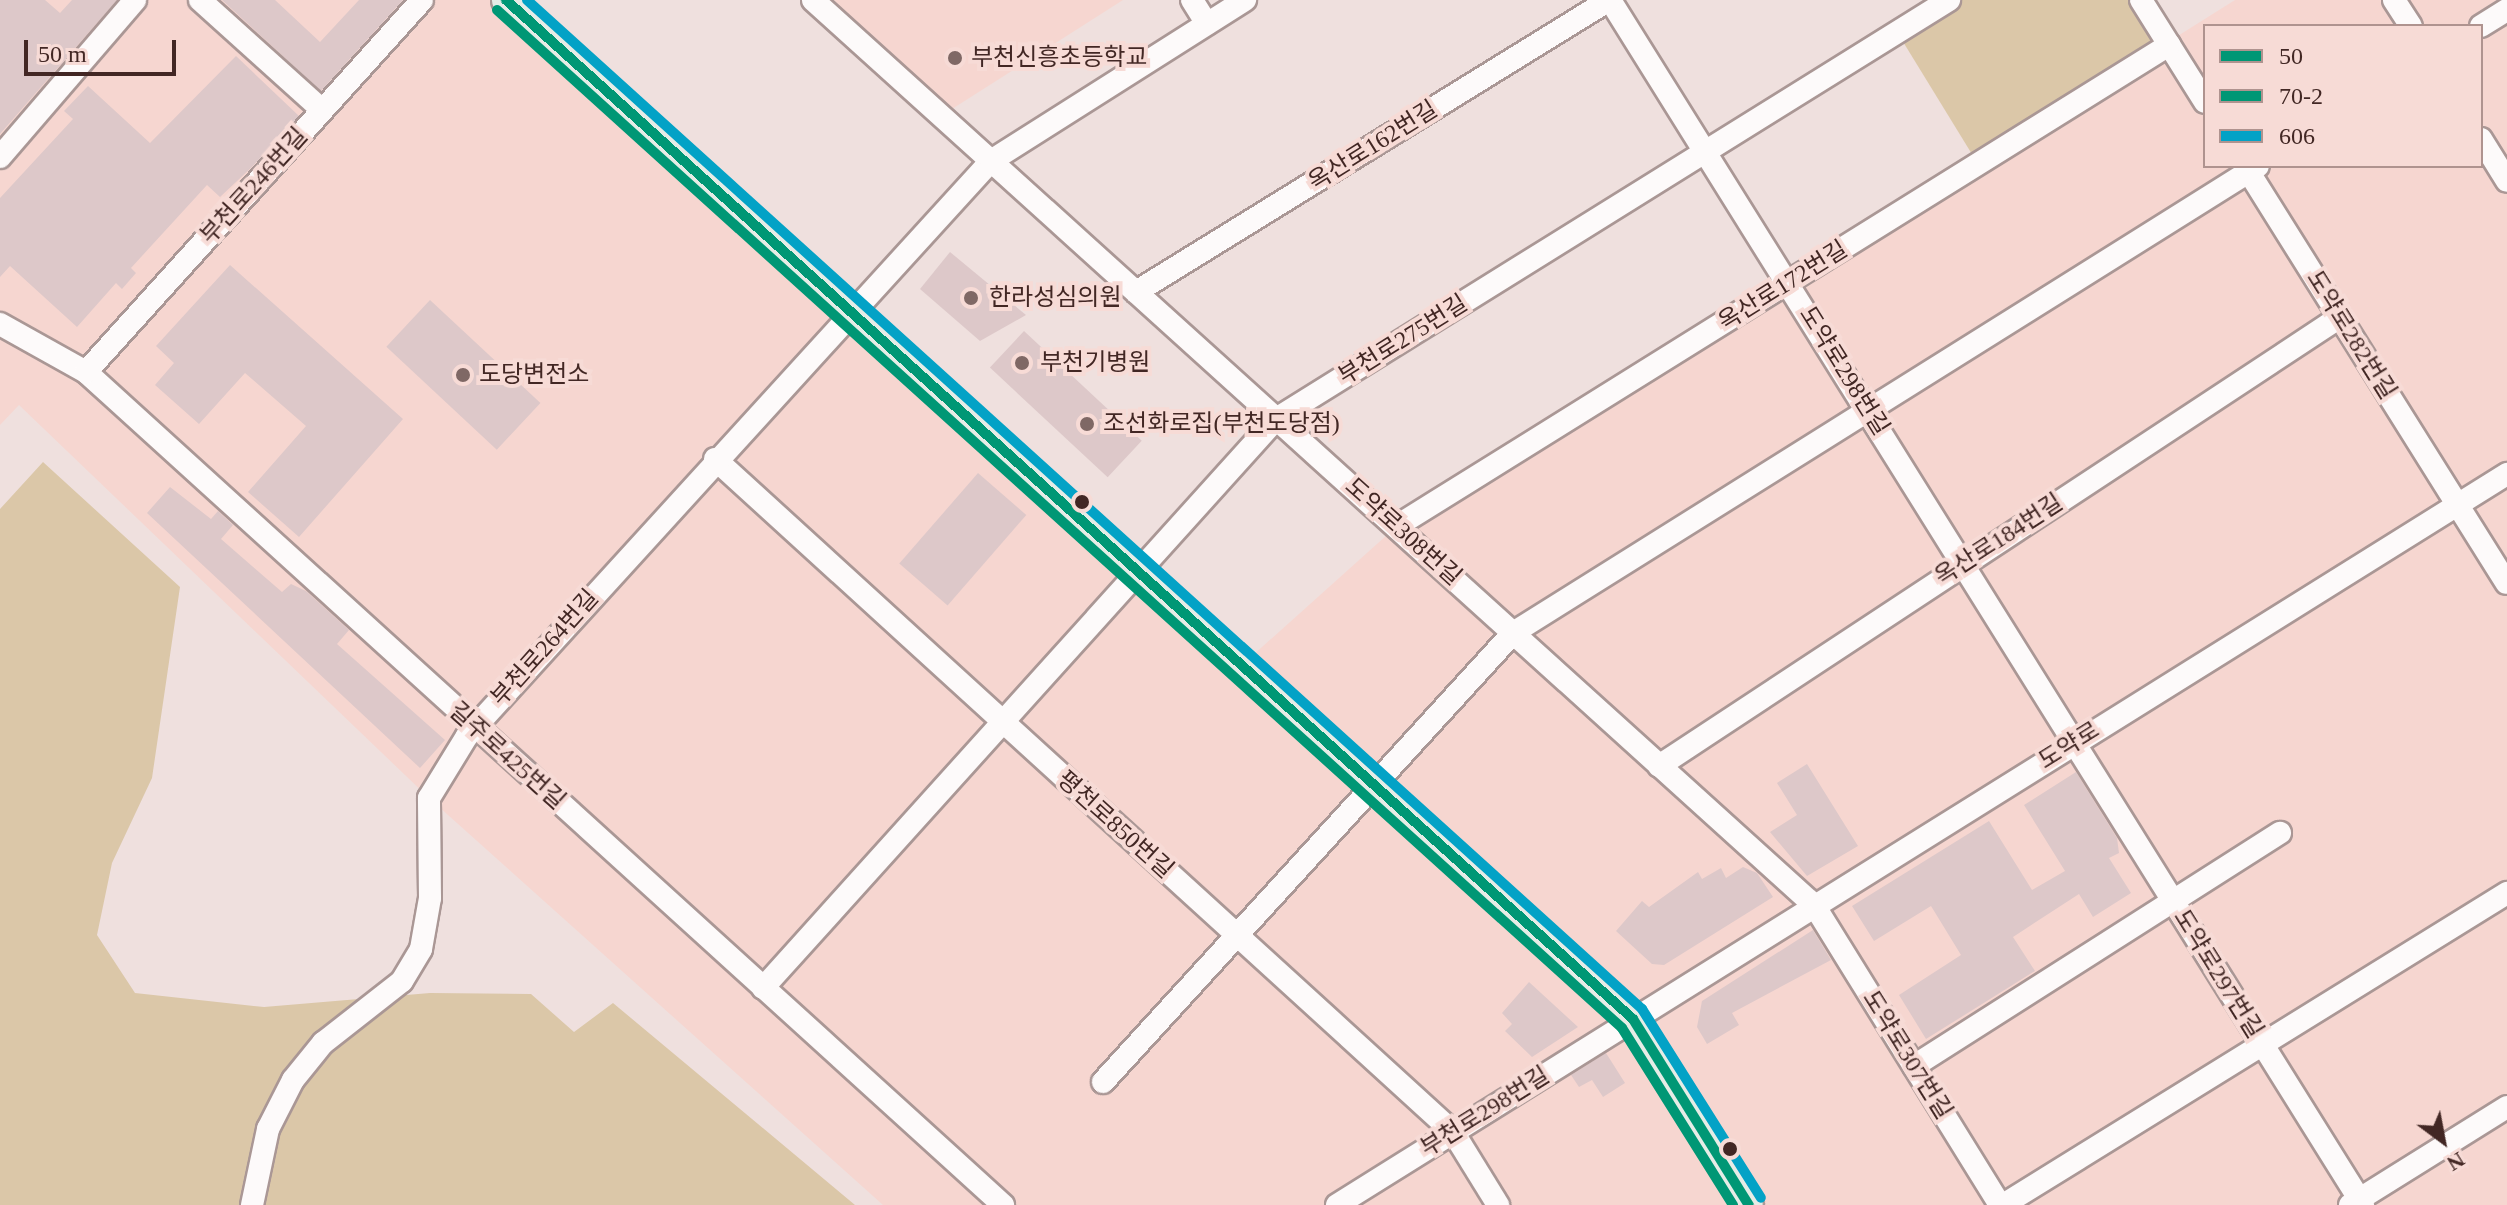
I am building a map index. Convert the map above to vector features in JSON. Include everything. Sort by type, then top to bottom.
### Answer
[{"type":"main road","points":[[506,0],[1633,1019],[1749,1205]]},
{"type":"street","points":[[0,157],[135,0]]},
{"type":"street","points":[[200,0],[322,110]]},
{"type":"street","name":"부천로246번길","points":[[86,372],[422,0]]},
{"type":"street","name":"도약로308번길","points":[[813,0],[1814,905]]},
{"type":"street","points":[[1192,0],[1207,24]]},
{"type":"street","name":"부천로264번길","points":[[252,1205],[268,1129],[293,1080],[323,1043],[402,981],[421,949],[430,898],[429,798],[474,727],[848,310],[991,161],[1245,0]]},
{"type":"street","name":"도약로298번길","points":[[1610,0],[2076,742]]},
{"type":"street","name":"옥산로162번길","points":[[1136,292],[1610,0]]},
{"type":"street","name":"부천로275번길","points":[[763,988],[1276,419],[1949,0]]},
{"type":"street","points":[[2141,0],[2203,99]]},
{"type":"street","points":[[2394,0],[2410,24]]},
{"type":"street","points":[[2483,25],[2507,10]]},
{"type":"street","name":"옥산로172번길","points":[[1397,526],[2169,45]]},
{"type":"street","points":[[2483,142],[2507,181]]},
{"type":"street","points":[[1103,1082],[1513,633],[2250,168]]},
{"type":"street","name":"도약로282번길","points":[[2250,168],[2507,583]]},
{"type":"street","name":"옥산로184번길","points":[[1659,766],[2340,317]]},
{"type":"street","name":"길주로425번길","points":[[0,324],[86,372],[1003,1205]]},
{"type":"street","name":"평천로850번길","points":[[715,459],[1002,724],[1453,1132],[1498,1205]]},
{"type":"street","name":"도약로","points":[[1633,1019],[2507,474]]},
{"type":"street","name":"도약로297번길","points":[[2076,742],[2357,1203]]},
{"type":"street","points":[[1914,1066],[2280,833]]},
{"type":"street","points":[[2001,1205],[2507,893]]},
{"type":"street","name":"도약로307번길","points":[[1814,905],[2001,1205]]},
{"type":"street","name":"부천로298번길","points":[[1337,1205],[1633,1019]]},
{"type":"street","points":[[2357,1203],[2507,1107]]},
{"type":"shaded area","points":[[0,0],[506,0],[1242,665],[1397,526],[2235,0],[2507,0],[2507,1205],[883,1205],[429,798],[19,405],[0,425]]},
{"type":"shaded area","name":"부천신흥초등학교","points":[[813,0],[1123,0],[941,116]]},
{"type":"shaded area","points":[[1949,0],[2141,0],[2169,45],[1978,164],[1897,32]]},
{"type":"shaded area","points":[[43,462],[180,587],[152,778],[112,863],[97,935],[135,993],[264,1007],[430,993],[531,994],[574,1032],[613,1003],[855,1205],[0,1205],[0,509]]},
{"type":"building","points":[[0,0],[45,0],[60,13],[72,0],[117,0],[0,134]]},
{"type":"building","points":[[222,0],[275,0],[320,42],[359,0],[403,0],[321,91]]},
{"type":"building","points":[[236,56],[299,116],[220,197],[207,185],[131,268],[136,273],[122,289],[116,283],[77,327],[10,266],[0,277],[0,198],[73,119],[64,111],[88,86],[150,143]]},
{"type":"building","points":[[950,252],[1026,315],[980,341],[920,289]]},
{"type":"building","points":[[230,265],[403,419],[299,537],[248,492],[306,426],[245,373],[199,424],[155,385],[174,363],[156,346]]},
{"type":"building","name":"도당변전소","points":[[430,300],[540,403],[497,450],[386,347]]},
{"type":"building","points":[[1024,331],[1142,441],[1108,477],[990,368]]},
{"type":"building","points":[[978,473],[1026,515],[948,606],[899,564]]},
{"type":"building","points":[[170,487],[211,519],[218,511],[233,525],[221,539],[282,592],[291,584],[306,591],[349,630],[337,644],[445,740],[420,768],[147,513]]},
{"type":"building","points":[[1807,764],[1858,846],[1807,876],[1770,832],[1797,815],[1777,783]]},
{"type":"building","points":[[2076,772],[2117,838],[2119,853],[2109,858],[2131,893],[2093,917],[2079,894],[2013,937],[2035,971],[1926,1039],[1899,995],[1961,955],[1931,906],[1874,941],[1852,906],[1989,821],[2032,890],[2065,871],[2024,805]]},
{"type":"building","points":[[1743,867],[1757,873],[1773,897],[1664,965],[1652,964],[1616,931],[1642,901],[1649,907],[1698,872],[1702,879],[1721,868],[1726,878]]},
{"type":"building","points":[[1813,930],[1831,960],[1732,1013],[1739,1025],[1707,1044],[1697,1027],[1702,1001]]},
{"type":"building","points":[[1529,982],[1578,1027],[1532,1057],[1505,1031],[1512,1024],[1502,1013]]},
{"type":"building","points":[[1606,1053],[1625,1083],[1603,1097],[1592,1080],[1579,1087],[1571,1075]]},
{"type":"transit line","name":"50","points":[[506,0],[1633,1019],[1749,1205]]},
{"type":"transit line","name":"606","points":[[527,0],[1642,1009],[1761,1198]]},
{"type":"transit line","name":"70-2","points":[[497,10],[1622,1028],[1733,1205]]},
{"type":"place","name":"부천신흥초등학교","points":[[955,58]]},
{"type":"place","name":"한라성심의원","points":[[971,298]]},
{"type":"place","name":"부천기병원","points":[[1022,363]]},
{"type":"place","name":"도당변전소","points":[[463,375]]},
{"type":"place","name":"조선화로집(부천도당점)","points":[[1087,424]]}]
